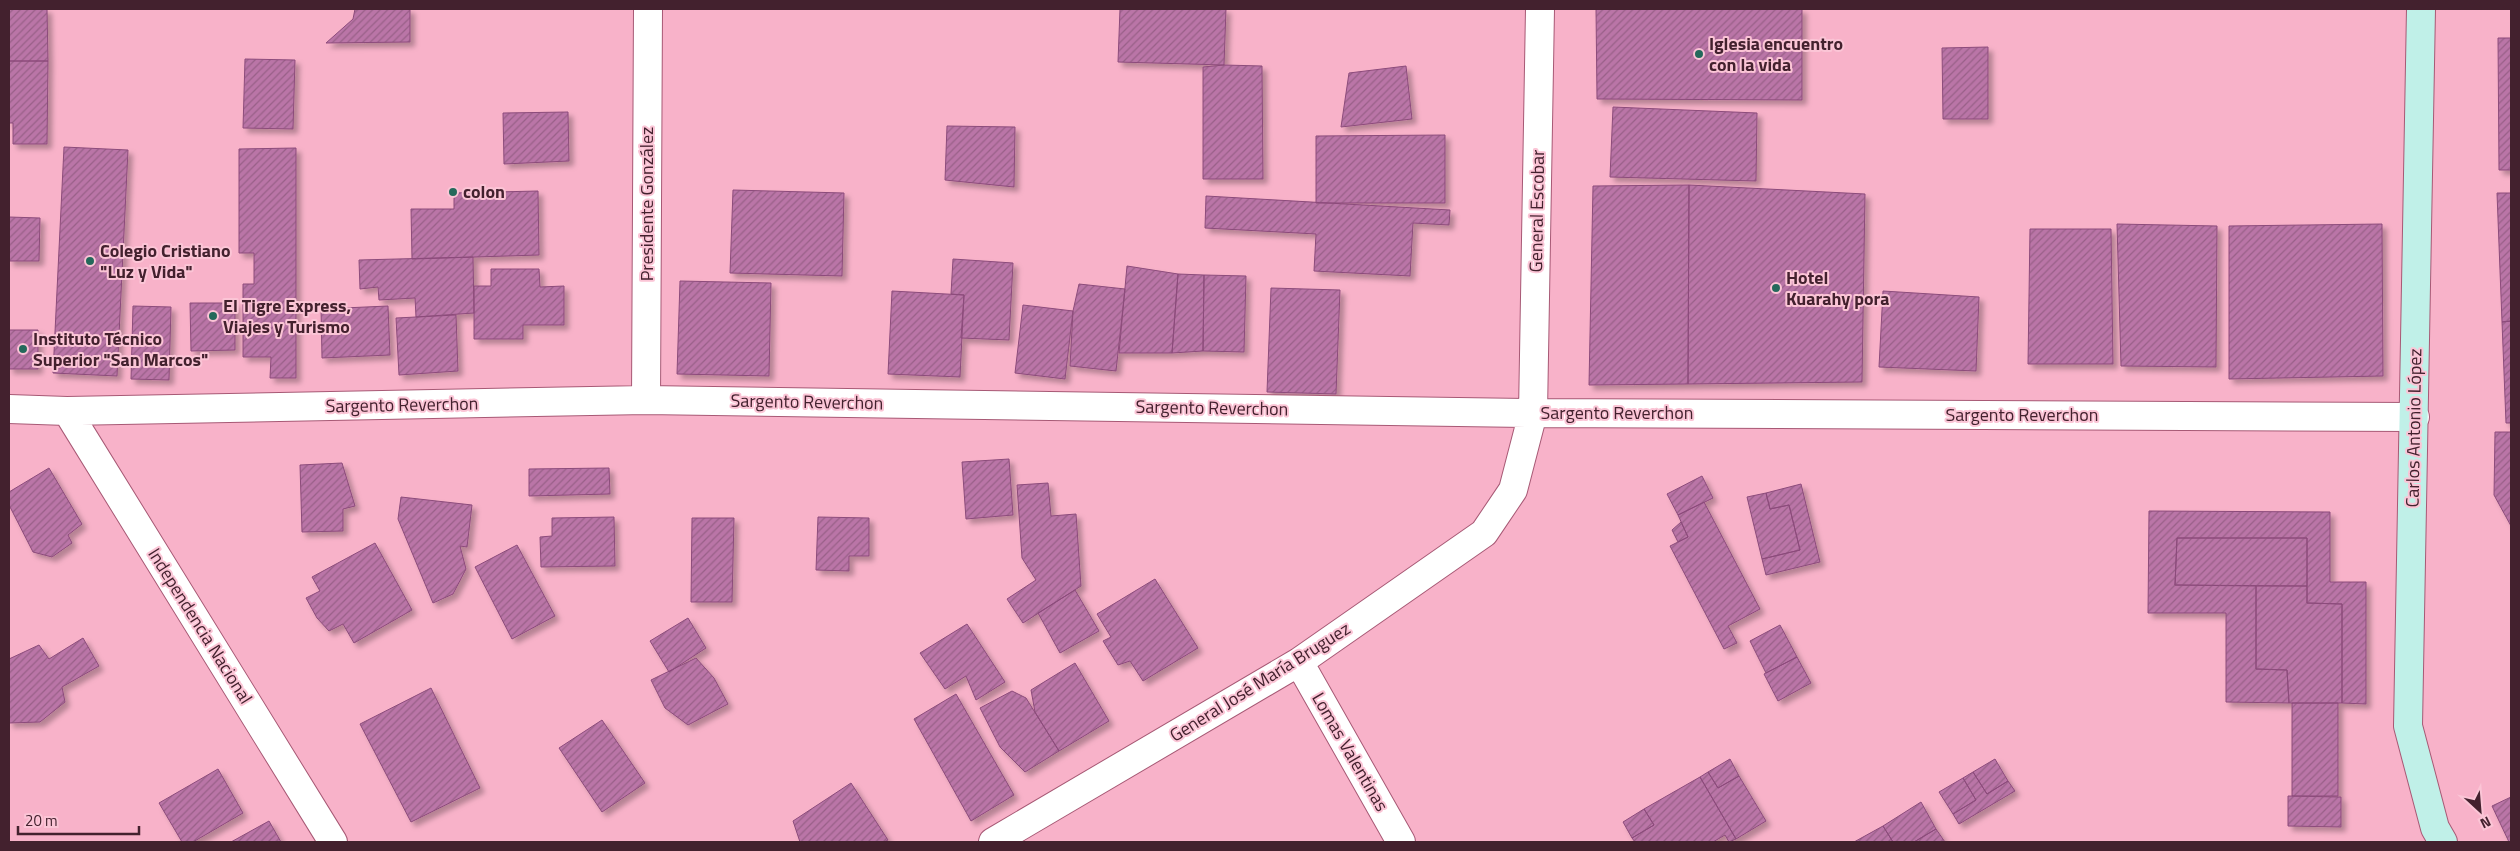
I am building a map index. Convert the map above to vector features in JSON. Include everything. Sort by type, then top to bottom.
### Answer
[{"type":"main road","name":"Carlos Antonio López","points":[[2420,9],[2415,417],[2408,726],[2435,828],[2443,842]]},
{"type":"street","name":"Presidente González","points":[[646,400],[648,9]]},
{"type":"street","name":"General Escobar","points":[[1533,413],[1540,9]]},
{"type":"street","name":"Sargento Reverchon","points":[[9,409],[67,410],[646,400],[1533,413],[2415,417]]},
{"type":"street","name":"Independencia Nacional","points":[[67,410],[332,842]]},
{"type":"street","name":"General José María Bruguez","points":[[993,842],[1299,662],[1484,533],[1513,490],[1533,413]]},
{"type":"street","name":"Lomas Valentinas","points":[[1299,662],[1401,842]]},
{"type":"building","points":[[9,9],[47,9],[48,61],[9,61]]},
{"type":"building","points":[[355,9],[410,9],[410,42],[326,43],[353,19]]},
{"type":"building","points":[[1120,9],[1226,9],[1224,65],[1118,62]]},
{"type":"building","name":"Iglesia encuentro con la vida","points":[[1596,9],[1802,9],[1802,100],[1597,99]]},
{"type":"building","points":[[2498,38],[2511,38],[2511,170],[2499,170]]},
{"type":"building","points":[[1988,47],[1988,119],[1943,119],[1942,48]]},
{"type":"building","points":[[245,59],[295,60],[293,129],[243,128]]},
{"type":"building","points":[[9,61],[48,61],[47,144],[13,144],[13,123],[9,123]]},
{"type":"building","points":[[1224,65],[1262,66],[1263,179],[1203,179],[1203,67]]},
{"type":"building","points":[[1406,66],[1412,119],[1341,127],[1349,73]]},
{"type":"building","points":[[1613,107],[1757,113],[1756,181],[1610,177]]},
{"type":"building","points":[[568,112],[569,161],[504,164],[503,113]]},
{"type":"building","points":[[947,126],[1015,127],[1014,187],[945,180]]},
{"type":"building","points":[[1445,135],[1445,203],[1316,203],[1316,136]]},
{"type":"building","name":"Colegio Cristiano \"Luz y Vida\"","points":[[64,147],[128,150],[117,376],[53,373]]},
{"type":"building","points":[[296,148],[296,378],[270,378],[271,357],[243,357],[243,284],[254,284],[254,253],[239,253],[239,149]]},
{"type":"building","name":"Hotel Kuarahy pora","points":[[1689,185],[1865,194],[1862,382],[1688,384]]},
{"type":"building","points":[[1689,185],[1688,384],[1589,385],[1593,186]]},
{"type":"building","points":[[733,190],[844,193],[842,276],[730,273]]},
{"type":"building","points":[[538,191],[539,255],[412,259],[411,209],[454,209],[454,193]]},
{"type":"building","points":[[2497,193],[2511,193],[2511,321],[2502,322]]},
{"type":"building","points":[[1206,196],[1450,210],[1449,225],[1413,223],[1410,276],[1314,271],[1316,234],[1205,228]]},
{"type":"building","points":[[9,217],[40,218],[39,261],[9,261]]},
{"type":"building","points":[[2117,224],[2217,226],[2216,367],[2121,366]]},
{"type":"building","points":[[2382,224],[2383,376],[2229,379],[2229,226]]},
{"type":"building","points":[[2030,229],[2111,229],[2113,364],[2028,364]]},
{"type":"building","points":[[473,257],[474,313],[416,317],[415,298],[379,300],[378,287],[360,289],[359,260]]},
{"type":"building","points":[[953,259],[1013,263],[1009,340],[961,338],[964,295],[951,294]]},
{"type":"building","points":[[1127,266],[1178,274],[1172,353],[1119,353]]},
{"type":"building","points":[[491,269],[539,269],[540,287],[564,286],[564,325],[523,325],[523,339],[474,339],[474,286],[491,286]]},
{"type":"building","points":[[1178,274],[1204,275],[1203,351],[1172,353]]},
{"type":"building","points":[[1204,275],[1246,276],[1244,352],[1203,351]]},
{"type":"building","points":[[680,281],[771,283],[769,376],[677,374]]},
{"type":"building","points":[[1079,284],[1125,289],[1116,371],[1070,366],[1073,311]]},
{"type":"building","points":[[1271,288],[1340,290],[1336,394],[1267,392]]},
{"type":"building","points":[[892,291],[964,295],[960,377],[888,374]]},
{"type":"building","points":[[1883,291],[1979,297],[1976,371],[1879,367]]},
{"type":"building","name":"El Tigre Express, Viajes y Turismo","points":[[190,303],[235,303],[235,350],[191,351]]},
{"type":"building","points":[[1023,305],[1073,311],[1065,379],[1015,373]]},
{"type":"building","points":[[133,306],[171,307],[169,380],[131,379]]},
{"type":"building","points":[[388,306],[390,355],[322,358],[321,309]]},
{"type":"building","points":[[456,315],[458,371],[399,375],[396,318]]},
{"type":"building","points":[[2511,321],[2511,423],[2506,423],[2502,322]]},
{"type":"building","name":"Instituto Técnico Superior \"San Marcos\"","points":[[9,330],[38,330],[38,369],[9,369]]},
{"type":"building","points":[[2495,432],[2511,432],[2511,526],[2494,495]]},
{"type":"building","points":[[1009,459],[1013,515],[966,519],[962,462]]},
{"type":"building","points":[[342,463],[355,506],[343,509],[343,531],[302,532],[300,465]]},
{"type":"building","points":[[49,468],[82,524],[68,535],[72,543],[52,557],[33,552],[9,505],[9,492]]},
{"type":"building","points":[[609,468],[610,494],[529,496],[529,469]]},
{"type":"building","points":[[1702,476],[1713,498],[1678,515],[1667,494]]},
{"type":"building","points":[[1048,483],[1051,516],[1076,514],[1081,586],[1023,623],[1007,599],[1036,580],[1022,558],[1017,485]]},
{"type":"building","points":[[1801,484],[1820,562],[1766,575],[1762,559],[1800,550],[1789,505],[1770,509],[1766,493]]},
{"type":"building","points":[[1766,493],[1770,509],[1789,505],[1800,550],[1762,559],[1747,497]]},
{"type":"building","points":[[401,497],[472,505],[467,547],[460,546],[466,569],[453,594],[433,603],[398,519]]},
{"type":"building","points":[[1704,502],[1760,609],[1728,626],[1737,643],[1724,649],[1670,546],[1688,537],[1678,515]]},
{"type":"building","points":[[2149,511],[2330,512],[2330,582],[2366,582],[2366,704],[2342,703],[2342,604],[2307,603],[2307,538],[2177,538],[2175,585],[2256,586],[2256,669],[2287,670],[2289,703],[2226,702],[2226,613],[2148,613]]},
{"type":"building","points":[[614,517],[615,566],[541,567],[540,537],[552,536],[552,518]]},
{"type":"building","points":[[818,517],[869,518],[869,556],[849,556],[849,571],[816,570]]},
{"type":"building","points":[[692,518],[734,518],[732,602],[691,602]]},
{"type":"building","points":[[1681,522],[1688,537],[1678,542],[1672,530]]},
{"type":"building","points":[[2177,538],[2307,538],[2307,586],[2175,585]]},
{"type":"building","points":[[375,543],[412,610],[354,643],[343,624],[329,631],[317,618],[306,598],[320,591],[312,577]]},
{"type":"building","points":[[517,545],[555,616],[512,639],[475,567]]},
{"type":"building","points":[[1155,579],[1198,648],[1143,681],[1130,661],[1118,665],[1103,641],[1111,637],[1097,614]]},
{"type":"building","points":[[2256,586],[2307,586],[2307,603],[2342,604],[2342,703],[2289,703],[2287,670],[2256,669]]},
{"type":"building","points":[[1075,590],[1099,631],[1060,653],[1038,613]]},
{"type":"building","points":[[688,618],[706,648],[669,672],[650,641]]},
{"type":"building","points":[[967,624],[1005,682],[976,700],[966,676],[945,689],[920,653]]},
{"type":"building","points":[[1780,625],[1797,657],[1766,673],[1750,641]]},
{"type":"building","points":[[83,638],[99,666],[62,687],[65,702],[40,722],[9,723],[9,659],[39,645],[49,659]]},
{"type":"building","points":[[1797,657],[1811,683],[1778,701],[1764,674]]},
{"type":"building","points":[[696,658],[714,678],[728,704],[688,725],[665,708],[651,680]]},
{"type":"building","points":[[1075,663],[1109,721],[1059,751],[1035,712],[1031,690]]},
{"type":"building","points":[[431,688],[480,788],[411,822],[360,724]]},
{"type":"building","points":[[1012,691],[1026,698],[1059,751],[1025,772],[1000,747],[980,708]]},
{"type":"building","points":[[956,694],[1014,795],[971,821],[914,719]]},
{"type":"building","points":[[2292,703],[2338,703],[2338,796],[2292,796]]},
{"type":"building","points":[[602,720],[645,783],[602,812],[559,748]]},
{"type":"building","points":[[1730,759],[1739,776],[1718,788],[1708,772]]},
{"type":"building","points":[[1995,759],[2008,781],[1987,794],[1973,772]]},
{"type":"building","points":[[218,769],[243,813],[193,842],[182,842],[159,803]]},
{"type":"building","points":[[1708,772],[1718,788],[1739,776],[1766,821],[1736,839],[1700,777]]},
{"type":"building","points":[[1973,772],[1987,794],[2008,781],[2015,791],[1959,824],[1953,814],[1976,800],[1963,778]]},
{"type":"building","points":[[1700,777],[1736,839],[1729,842],[1725,835],[1713,842],[1635,842],[1632,838],[1654,825],[1644,809]]},
{"type":"building","points":[[1963,778],[1976,800],[1953,814],[1939,792]]},
{"type":"building","points":[[851,783],[888,840],[884,842],[800,842],[793,821]]},
{"type":"building","points":[[2288,796],[2341,797],[2341,827],[2288,826]]},
{"type":"building","points":[[2511,797],[2511,842],[2509,842],[2492,806]]},
{"type":"building","points":[[1921,802],[1936,829],[1914,842],[1893,842],[1883,826]]},
{"type":"building","points":[[1644,809],[1654,825],[1632,838],[1623,822]]},
{"type":"building","points":[[269,821],[281,842],[231,842]]},
{"type":"building","points":[[1883,826],[1893,842],[1854,842]]},
{"type":"building","points":[[1936,829],[1945,842],[1914,842]]},
{"type":"place","name":"Iglesia encuentro con la vida","points":[[1699,54]]},
{"type":"place","name":"colon","points":[[453,192]]},
{"type":"place","name":"Colegio Cristiano \"Luz y Vida\"","points":[[90,261]]},
{"type":"place","name":"Hotel Kuarahy pora","points":[[1776,288]]},
{"type":"place","name":"El Tigre Express, Viajes y Turismo","points":[[213,316]]},
{"type":"place","name":"Instituto Técnico Superior \"San Marcos\"","points":[[23,349]]}]
